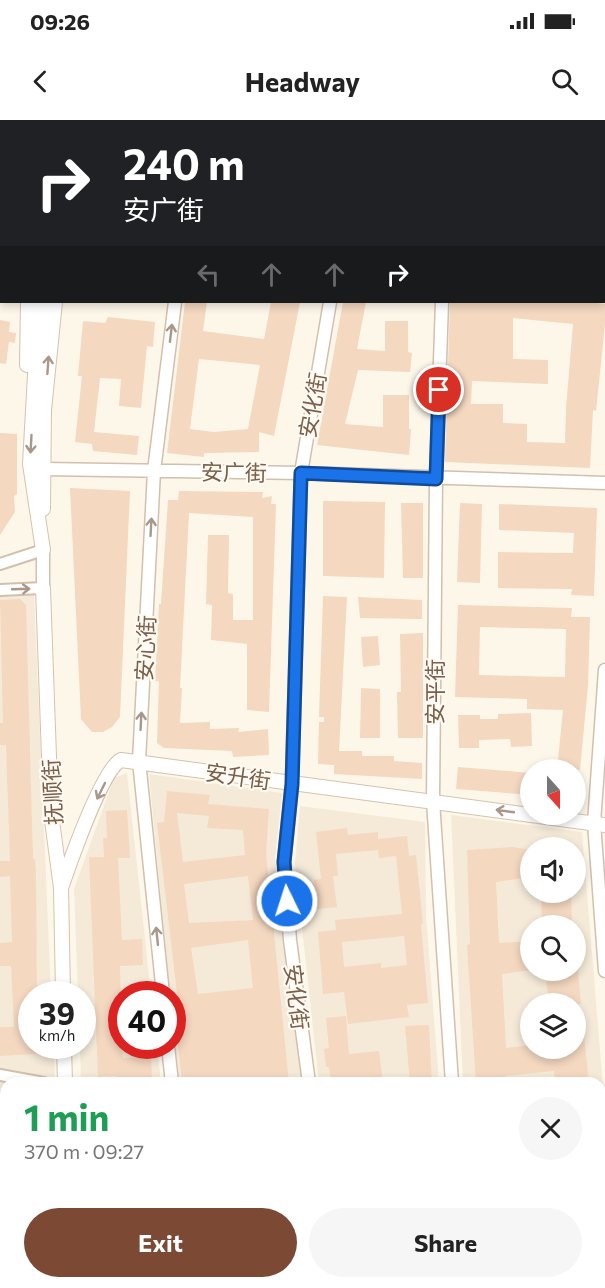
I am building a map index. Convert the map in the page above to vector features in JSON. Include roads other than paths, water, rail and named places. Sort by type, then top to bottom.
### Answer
[{"type":"main road","points":[[28,303],[27,367],[32,419]]},
{"type":"main road","points":[[42,303],[36,357],[30,464],[43,550]]},
{"type":"main road","points":[[43,550],[45,399],[55,303]]},
{"type":"main road","name":"抚顺街","points":[[43,588],[51,813],[61,888],[63,981]]},
{"type":"main road","name":"安升街","points":[[61,888],[77,842],[113,766],[121,760],[599,824]]},
{"type":"main road","points":[[64,1059],[65,1077]]},
{"type":"street","name":"安心街","points":[[162,981],[139,761],[154,471],[175,303]]},
{"type":"street","name":"安化街","points":[[308,1077],[290,940],[284,862],[292,784],[301,473],[330,303]]},
{"type":"street","name":"安平街","points":[[442,303],[436,479],[433,801],[452,1077]]},
{"type":"street","name":"安广街","points":[[43,469],[301,473],[605,483]]},
{"type":"street","points":[[0,564],[43,550],[43,588],[0,590]]},
{"type":"street","points":[[605,669],[599,824],[605,971]]},
{"type":"street","points":[[169,1059],[171,1077]]}]
